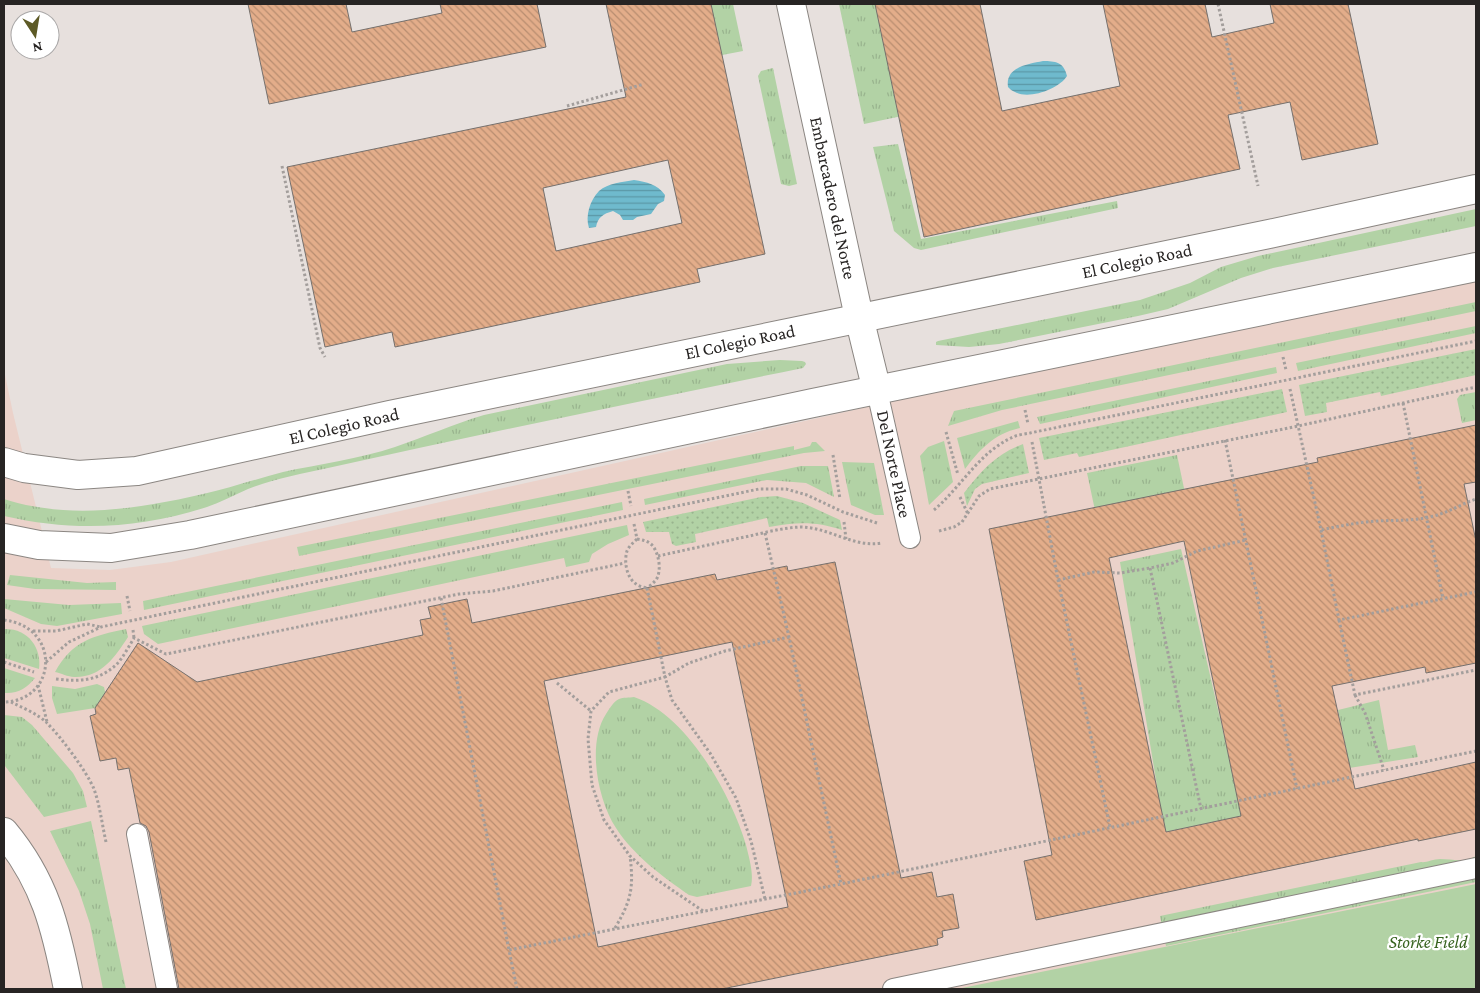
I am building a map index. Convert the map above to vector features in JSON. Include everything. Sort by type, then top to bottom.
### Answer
[{"type":"main road","name":"Embarcadero del Norte","points":[[791,4],[859,317],[877,391]]},
{"type":"main road","name":"El Colegio Road","points":[[4,462],[24,468],[78,476],[137,470],[390,415],[1269,234],[1476,189]]},
{"type":"main road","points":[[4,538],[39,545],[111,548],[190,535],[1476,267]]},
{"type":"main road","points":[[4,832],[20,852],[40,887],[58,938],[68,989]]},
{"type":"lane","name":"Del Norte Place","points":[[877,391],[908,530]]},
{"type":"lane","points":[[136,834],[167,989]]},
{"type":"lane","points":[[893,989],[1476,868]]},
{"type":"path","points":[[1218,4],[1258,186]]},
{"type":"path","points":[[567,106],[644,84]]},
{"type":"path","points":[[282,166],[320,348],[325,357]]},
{"type":"path","points":[[46,662],[69,642],[101,627],[759,490],[786,489],[808,495],[842,512],[878,524],[908,530],[944,502],[989,452],[1011,438],[1476,341]]},
{"type":"path","points":[[1283,357],[1286,370]]},
{"type":"path","points":[[936,532],[954,527],[962,522],[980,496],[990,489],[1298,426],[1476,387]]},
{"type":"path","points":[[1290,389],[1355,695],[1365,713],[1384,770]]},
{"type":"path","points":[[1403,402],[1443,599]]},
{"type":"path","points":[[1025,410],[1028,424]]},
{"type":"path","points":[[946,432],[958,475]]},
{"type":"path","points":[[1225,440],[1297,789]]},
{"type":"path","points":[[1032,442],[1058,580],[1110,827]]},
{"type":"path","points":[[833,455],[840,499]]},
{"type":"path","points":[[628,491],[631,506]]},
{"type":"path","points":[[960,497],[968,514]]},
{"type":"path","points":[[1321,530],[1359,523],[1380,521],[1402,522],[1427,518],[1448,513],[1476,499]]},
{"type":"path","points":[[844,522],[846,540]]},
{"type":"path","points":[[634,524],[637,539]]},
{"type":"path","points":[[658,556],[765,532],[800,528],[817,529],[854,542],[875,545],[888,542]]},
{"type":"path","points":[[765,532],[841,884]]},
{"type":"path","points":[[637,539],[648,541],[658,556],[657,578],[647,588]]},
{"type":"path","points":[[637,539],[627,551],[626,563],[630,578],[636,585],[647,588]]},
{"type":"path","points":[[1058,580],[1094,572],[1120,573],[1150,568],[1173,563],[1197,552],[1246,540]]},
{"type":"path","points":[[134,638],[166,654],[459,594],[493,591],[626,563]]},
{"type":"path","points":[[1150,568],[1201,809]]},
{"type":"path","points":[[647,588],[665,677],[672,700],[710,754],[736,798],[751,841],[765,898]]},
{"type":"path","points":[[1339,620],[1476,592]]},
{"type":"path","points":[[127,596],[130,611]]},
{"type":"path","points":[[441,598],[518,989]]},
{"type":"path","points":[[4,620],[25,625],[33,631],[40,640],[46,662],[38,685],[26,696],[11,702],[4,702]]},
{"type":"path","points":[[33,631],[56,631],[87,624],[101,627]]},
{"type":"path","points":[[56,679],[76,682],[96,677],[117,664],[134,638],[133,630]]},
{"type":"path","points":[[703,911],[653,877],[630,856],[604,820],[592,785],[588,739],[591,711],[610,692],[665,677],[689,663],[725,651],[789,637]]},
{"type":"path","points":[[4,662],[34,672]]},
{"type":"path","points":[[1355,695],[1476,670]]},
{"type":"path","points":[[557,683],[591,711]]},
{"type":"path","points":[[38,685],[47,722]]},
{"type":"path","points":[[11,702],[47,722],[86,773],[99,806],[107,845]]},
{"type":"path","points":[[509,950],[841,884],[1476,751]]},
{"type":"path","points":[[614,929],[628,905],[632,885],[630,856]]},
{"type":"shaded area","points":[[1476,277],[1476,989],[4,989],[4,370],[51,568],[110,570],[171,562],[912,397]]},
{"type":"green space","points":[[707,4],[733,4],[743,51],[717,56]]},
{"type":"green space","points":[[839,4],[877,4],[902,116],[864,124]]},
{"type":"green space","points":[[773,68],[797,184],[789,186],[781,184],[758,76],[761,71]]},
{"type":"green space","points":[[898,144],[921,239],[1117,201],[1118,208],[921,250],[914,248],[894,231],[873,147]]},
{"type":"green space","points":[[1476,209],[1476,226],[1273,268],[1241,278],[1168,309],[999,344],[969,347],[936,345],[938,341],[1140,300],[1190,283],[1221,267],[1258,256]]},
{"type":"green space","points":[[1476,302],[1476,311],[1002,410],[948,426],[954,411]]},
{"type":"green space","points":[[1476,326],[1476,333],[1298,371],[1296,363]]},
{"type":"green space","points":[[1476,349],[1476,375],[1381,396],[1380,392],[1326,403],[1327,412],[1305,416],[1299,385]]},
{"type":"green space","points":[[780,360],[802,361],[806,364],[803,368],[506,429],[287,477],[248,489],[207,507],[156,520],[106,526],[81,526],[30,521],[4,516],[4,499],[53,509],[78,511],[129,508],[154,504],[223,489],[283,472],[381,451],[484,415],[727,364]]},
{"type":"green space","points":[[1276,367],[1277,373],[1040,424],[1037,417]]},
{"type":"green space","points":[[1282,389],[1287,412],[1079,457],[1077,453],[1044,460],[1039,438]]},
{"type":"green space","points":[[1476,392],[1476,420],[1462,423],[1457,399],[1460,395]]},
{"type":"green space","points":[[1018,421],[1020,428],[1011,430],[988,443],[965,469],[957,438]]},
{"type":"green space","points":[[944,441],[953,482],[929,505],[920,456],[928,447]]},
{"type":"green space","points":[[812,442],[816,442],[825,451],[804,453],[299,556],[297,547],[794,446],[794,450],[810,446]]},
{"type":"green space","points":[[1023,444],[1029,473],[982,484],[975,489],[967,506],[964,493],[977,477],[997,458]]},
{"type":"green space","points":[[1177,455],[1189,512],[1099,529],[1087,473]]},
{"type":"green space","points":[[842,462],[874,463],[884,515],[875,515],[851,505]]},
{"type":"green space","points":[[801,466],[828,466],[834,497],[806,483],[767,480],[645,505],[644,499]]},
{"type":"green space","points":[[777,496],[803,503],[840,520],[842,530],[806,523],[769,527],[767,518],[695,534],[696,542],[676,546],[672,544],[669,532],[646,532],[643,522],[761,497]]},
{"type":"green space","points":[[622,502],[623,510],[144,610],[143,601]]},
{"type":"green space","points":[[627,525],[629,535],[608,544],[592,554],[589,562],[566,567],[564,558],[158,644],[144,634],[142,626]]},
{"type":"green space","points":[[1181,549],[1233,775],[1283,808],[1120,841],[1157,786],[1120,562]]},
{"type":"green space","points":[[10,575],[87,583],[116,582],[116,590],[35,589],[7,585]]},
{"type":"green space","points":[[4,599],[69,605],[121,603],[122,614],[57,626],[41,624],[4,608]]},
{"type":"green space","points":[[4,629],[20,632],[31,640],[38,653],[39,669],[4,658]]},
{"type":"green space","points":[[126,629],[128,637],[118,652],[100,670],[92,674],[74,677],[55,672],[69,653],[85,641]]},
{"type":"green space","points":[[4,668],[35,678],[22,690],[4,693]]},
{"type":"green space","points":[[97,684],[104,687],[108,706],[57,714],[52,698],[52,686],[75,689]]},
{"type":"green space","points":[[634,697],[653,706],[689,738],[718,781],[730,803],[746,845],[752,871],[751,886],[697,897],[689,895],[659,873],[631,848],[616,828],[609,816],[599,787],[596,755],[597,740],[600,726],[613,703],[621,698]]},
{"type":"green space","points":[[1379,700],[1388,750],[1415,745],[1418,757],[1343,769],[1347,752],[1338,710]]},
{"type":"green space","points":[[4,715],[22,717],[32,725],[73,773],[83,791],[87,807],[44,817],[5,766]]},
{"type":"green space","points":[[91,821],[126,989],[103,989],[90,924],[79,891],[50,831]]},
{"type":"green space","points":[[1476,856],[1476,882],[1166,946],[1160,916],[1421,862],[1440,859],[1463,860]]},
{"type":"green space","name":"Storke Field","points":[[1476,884],[1476,989],[957,989]]},
{"type":"water","points":[[1043,61],[1058,63],[1064,68],[1067,76],[1051,89],[1035,94],[1021,94],[1008,87],[1008,80],[1014,71],[1025,65]]},
{"type":"water","points":[[634,180],[659,188],[665,195],[664,201],[658,204],[651,214],[637,217],[633,220],[623,220],[620,215],[613,211],[609,212],[600,218],[596,227],[589,228],[589,208],[599,191],[620,182]]},
{"type":"building","points":[[248,4],[346,4],[352,32],[442,13],[440,4],[537,4],[546,47],[269,104]]},
{"type":"building","points":[[606,4],[711,4],[765,254],[697,269],[700,282],[395,347],[392,332],[325,347],[287,167],[626,97]],"holes":[[[668,160],[682,223],[556,251],[543,188]]]},
{"type":"building","points":[[875,4],[980,4],[1002,111],[1120,86],[1103,4],[1205,4],[1212,37],[1274,23],[1270,4],[1348,4],[1378,144],[1302,160],[1290,102],[1228,115],[1240,169],[924,237]]},
{"type":"building","points":[[1476,425],[1476,482],[1464,484],[1476,541],[1476,663],[1426,673],[1425,667],[1332,686],[1355,789],[1476,762],[1476,829],[1418,841],[1418,839],[1036,920],[1024,861],[1052,855],[989,529],[1318,462],[1317,458]],"holes":[[[1184,541],[1241,816],[1166,832],[1109,558]]]},
{"type":"building","points":[[835,562],[901,878],[932,872],[937,897],[953,894],[959,928],[942,931],[943,937],[937,939],[938,945],[722,989],[179,989],[149,832],[146,826],[140,823],[129,768],[118,770],[116,758],[100,761],[90,716],[96,714],[95,708],[138,643],[197,682],[423,635],[420,620],[431,618],[428,607],[467,599],[472,623],[715,574],[717,580],[787,566],[788,571]],"holes":[[[732,642],[788,907],[598,947],[544,681]]]}]
